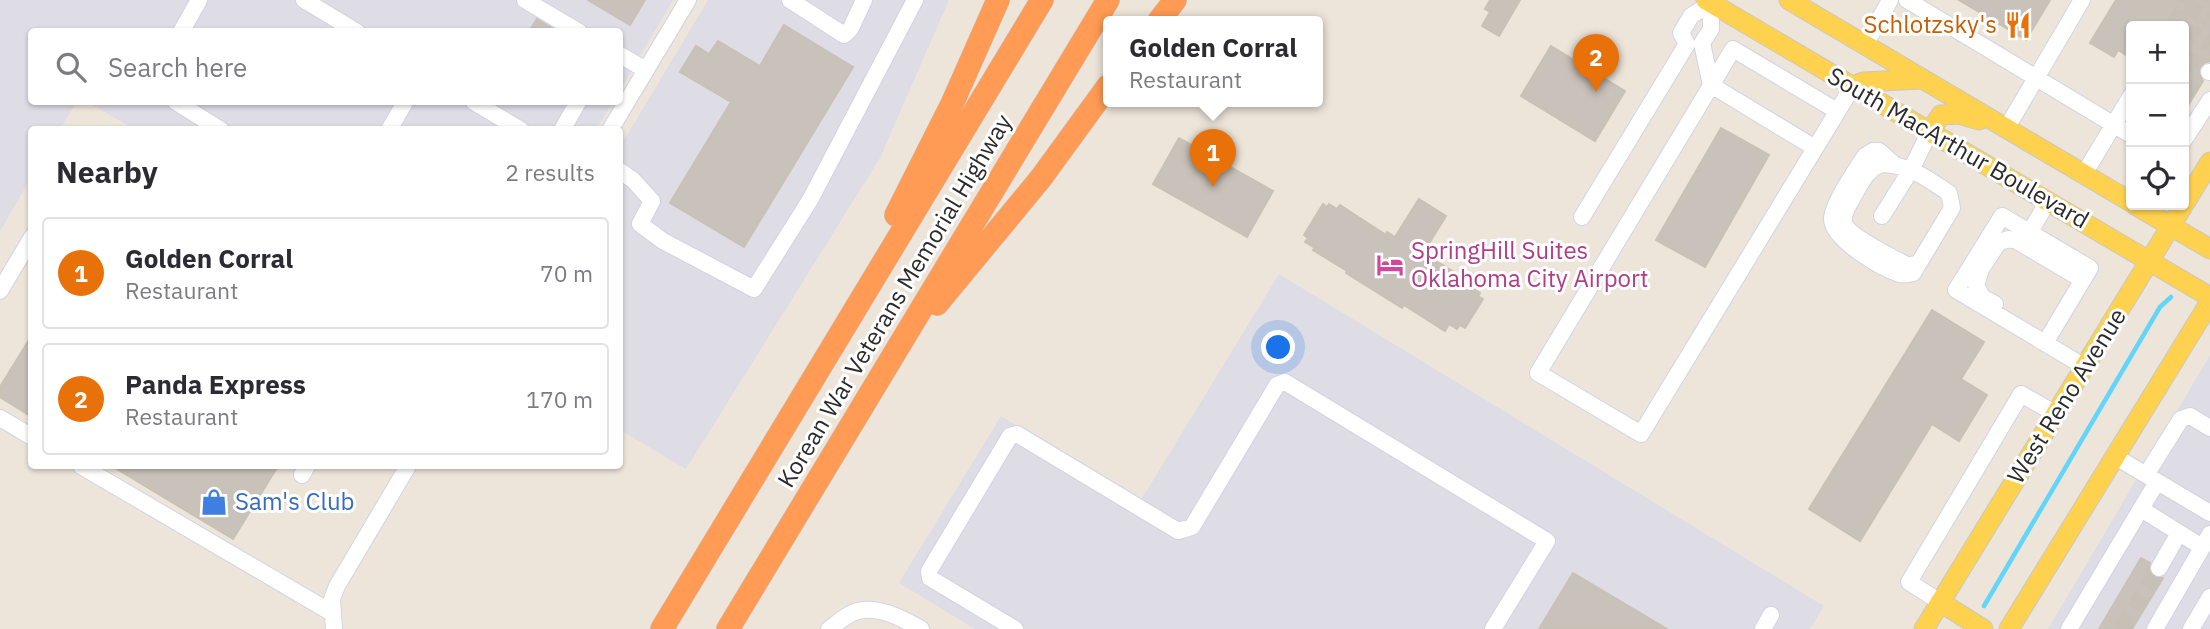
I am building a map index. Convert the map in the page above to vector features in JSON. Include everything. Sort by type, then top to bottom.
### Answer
[{"type":"highway","points":[[815,374],[952,104],[998,0]]},
{"type":"highway","name":"Korean War Veterans Memorial Highway","points":[[662,629],[1042,0]]},
{"type":"highway","name":"Korean War Veterans Memorial Highway","points":[[728,629],[1108,0]]},
{"type":"highway","points":[[1162,16],[1175,0]]},
{"type":"highway","points":[[890,359],[1012,214],[1103,93]]},
{"type":"main road","name":"South MacArthur Boulevard","points":[[1789,0],[2126,200]]},
{"type":"main road","name":"South MacArthur Boulevard","points":[[1710,1],[2210,297]]},
{"type":"main road","points":[[1853,86],[1863,82],[1923,79]]},
{"type":"main road","points":[[1930,131],[1941,115],[1948,113],[2007,129]]},
{"type":"main road","name":"West Reno Avenue","points":[[1924,629],[2210,162]]},
{"type":"main road","name":"South MacArthur Boulevard","points":[[2143,210],[2210,249]]},
{"type":"main road","points":[[2009,629],[2210,302]]},
{"type":"main road","points":[[1940,602],[1983,629]]},
{"type":"street","points":[[183,28],[199,0]]},
{"type":"street","points":[[304,0],[350,28]]},
{"type":"street","points":[[525,0],[572,28]]},
{"type":"street","points":[[612,126],[688,0]]},
{"type":"street","points":[[790,0],[844,35],[851,28],[864,0]]},
{"type":"street","points":[[623,173],[652,201],[640,224],[663,241],[754,289],[810,200],[915,0]]},
{"type":"street","points":[[1865,45],[1890,0]]},
{"type":"street","points":[[1907,0],[2126,132]]},
{"type":"street","points":[[2007,129],[2082,0]]},
{"type":"street","points":[[1582,217],[1694,44],[1710,29],[1710,1]]},
{"type":"street","points":[[1710,1],[1691,16],[1681,33],[1694,44],[1711,85],[1815,148]]},
{"type":"street","points":[[1838,111],[1733,49],[1538,373],[1641,434],[1838,111],[1853,86]]},
{"type":"street","points":[[623,57],[646,71]]},
{"type":"street","points":[[2189,130],[2205,97]]},
{"type":"street","points":[[2084,174],[2126,104]]},
{"type":"street","points":[[181,105],[215,126]]},
{"type":"street","points":[[391,126],[403,105]]},
{"type":"street","points":[[479,105],[514,126]]},
{"type":"street","points":[[564,126],[576,105]]},
{"type":"street","points":[[1882,216],[1912,168],[1930,131]]},
{"type":"street","points":[[1880,164],[1912,168],[1949,193],[1952,208],[1919,263],[1908,266],[1855,235],[1844,224],[1844,214],[1870,170],[1880,164]]},
{"type":"street","points":[[2030,232],[2048,201]]},
{"type":"street","points":[[2039,339],[2090,268],[2002,216],[1956,290],[2085,368]]},
{"type":"street","points":[[2039,339],[2024,321],[1982,297],[1976,285],[1981,270],[1999,242],[2009,239],[2017,241],[2083,281]]},
{"type":"street","points":[[0,291],[28,244]]},
{"type":"street","points":[[1015,629],[929,578],[929,571],[1010,436],[1017,434],[1178,531],[1192,527],[1277,385],[1285,382],[1547,541],[1493,629]]},
{"type":"street","points":[[1940,602],[1909,582],[2021,394],[2056,414]]},
{"type":"street","points":[[2069,629],[2141,509],[2151,478],[2181,419],[2190,416],[2210,428]]},
{"type":"street","points":[[0,418],[28,435]]},
{"type":"street","points":[[2116,457],[2210,513]]},
{"type":"street","points":[[86,469],[333,621]]},
{"type":"street","points":[[333,621],[332,599],[337,586],[406,469]]},
{"type":"street","points":[[2141,509],[2179,533],[2206,541],[2155,629]]},
{"type":"street","points":[[2159,568],[2179,533]]},
{"type":"street","points":[[2191,629],[2210,597]]},
{"type":"street","points":[[829,629],[854,612],[874,610],[891,622],[921,629]]},
{"type":"shaded area","points":[[0,0],[673,0],[623,85],[623,28],[28,28],[28,105],[75,105],[62,126],[28,126],[28,183],[0,231]]},
{"type":"shaded area","points":[[708,0],[949,0],[880,158],[686,469],[623,432],[623,142]]},
{"type":"shaded area","points":[[92,105],[611,105],[598,126],[129,126]]},
{"type":"shaded area","points":[[1279,274],[1824,606],[1810,629],[975,629],[899,583],[1001,416],[1141,500]]},
{"type":"shaded area","points":[[2210,355],[2210,629],[2048,629]]},
{"type":"building","points":[[588,0],[645,0],[630,25]]},
{"type":"building","points":[[1490,0],[1520,0],[1499,36],[1482,26],[1490,12],[1485,9]]},
{"type":"building","name":"Schlotzsky's","points":[[1959,0],[2050,0],[2026,40]]},
{"type":"building","points":[[2116,0],[2210,0],[2210,61],[2200,67],[2199,73],[2203,81],[2189,104],[2189,21],[2126,21],[2126,55],[2118,50],[2114,57],[2090,43]]},
{"type":"building","points":[[537,19],[552,28],[531,28]]},
{"type":"building","points":[[784,25],[853,67],[744,247],[670,203],[731,102],[680,72],[696,46],[709,54],[718,41],[760,66]]},
{"type":"building","points":[[1551,46],[1625,91],[1595,141],[1521,96]]},
{"type":"building","points":[[1721,128],[1769,155],[1705,267],[1656,240]]},
{"type":"building","points":[[1179,138],[1273,191],[1247,237],[1153,184]]},
{"type":"building","name":"SpringHill Suites Oklahoma City Airport","points":[[1419,199],[1446,216],[1423,253],[1472,283],[1470,286],[1480,293],[1478,296],[1483,299],[1465,328],[1460,325],[1457,329],[1449,324],[1445,331],[1404,305],[1402,308],[1346,273],[1347,271],[1305,242],[1308,238],[1304,235],[1323,204],[1337,209],[1340,205],[1386,235],[1387,232],[1395,237]]},
{"type":"building","points":[[1932,310],[1984,342],[1961,379],[1987,395],[1959,441],[1932,424],[1860,541],[1809,509]]},
{"type":"building","points":[[28,342],[28,414],[0,397],[0,387]]},
{"type":"building","name":"Sam's Club","points":[[117,469],[276,469],[233,539]]},
{"type":"building","points":[[2141,558],[2150,563],[2149,569],[2153,577],[2163,578],[2132,629],[2099,629]]},
{"type":"building","points":[[1573,573],[1667,629],[1539,629]]},
{"type":"waterway","points":[[1984,606],[2160,307],[2171,297]]},
{"type":"tunnel","points":[[2177,21],[2188,0]]},
{"type":"tunnel","points":[[2186,5],[2210,19]]},
{"type":"tunnel","points":[[2189,31],[2210,44]]},
{"type":"tunnel","points":[[2189,60],[2209,72]]},
{"type":"tunnel","points":[[2185,84],[2196,92]]},
{"type":"tunnel","points":[[2122,629],[2159,568]]},
{"type":"place","name":"Schlotzsky's","points":[[2018,25]]},
{"type":"place","name":"Panda Express","points":[[1596,92]]},
{"type":"place","name":"Golden Corral","points":[[1213,187]]},
{"type":"place","name":"SpringHill Suites Oklahoma City Airport","points":[[1390,265]]},
{"type":"place","name":"Sam's Club","points":[[214,502]]}]
